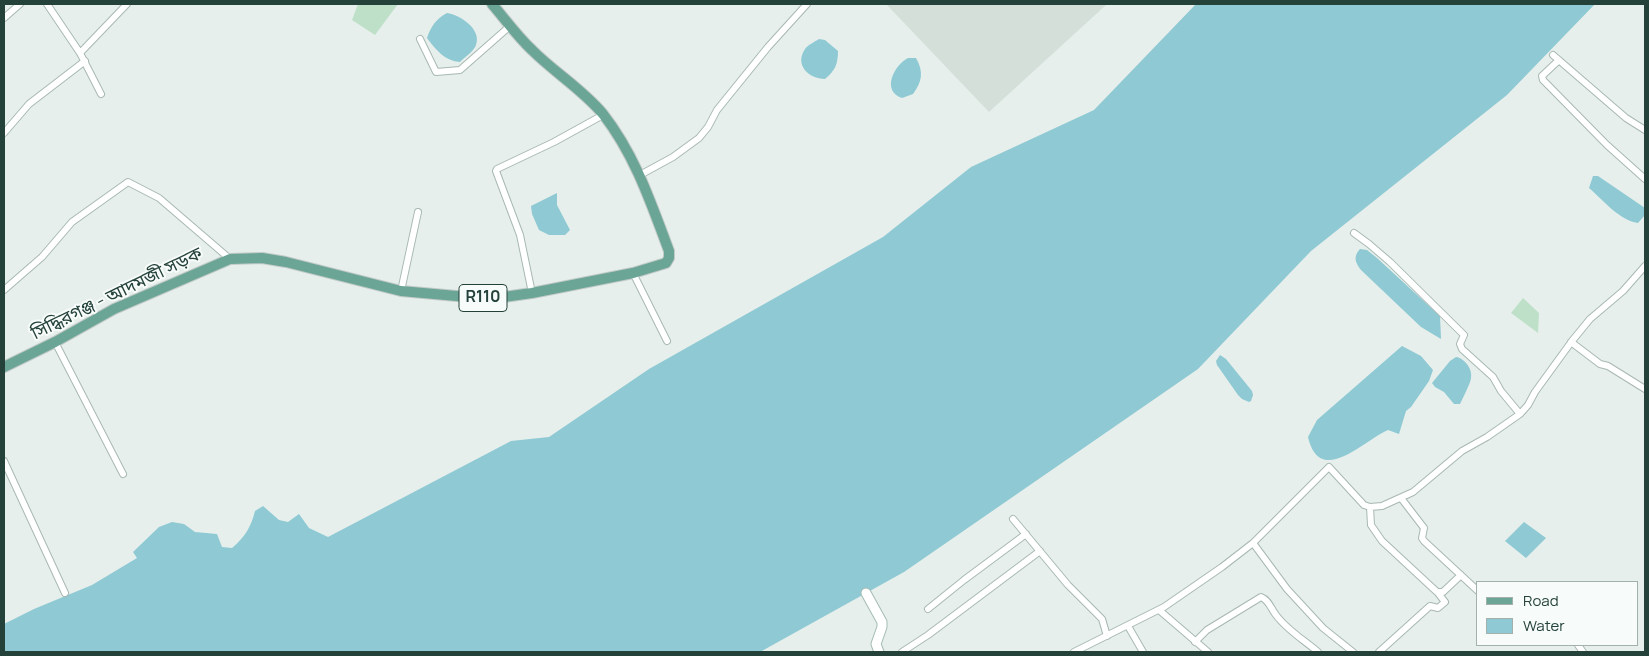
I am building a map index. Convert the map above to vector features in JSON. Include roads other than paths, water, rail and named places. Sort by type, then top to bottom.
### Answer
[{"type":"main road","name":"সিদ্ধিরগঞ্জ - আদমজী সড়ক","points":[[6,362],[55,342],[114,310],[230,259],[262,258],[286,262],[401,291],[490,298],[532,293],[633,273],[660,266],[666,262],[669,258],[669,251],[652,201],[627,151],[603,115],[585,96],[532,50],[492,4]]},
{"type":"main road","points":[[866,593],[882,622],[876,644],[879,652]]},
{"type":"street","points":[[4,18],[20,4]]},
{"type":"street","points":[[47,4],[85,61],[101,94]]},
{"type":"street","points":[[80,53],[127,4]]},
{"type":"street","points":[[640,175],[673,158],[699,138],[708,127],[717,110],[768,47],[807,4]]},
{"type":"street","points":[[420,39],[436,72],[460,70],[510,26]]},
{"type":"street","points":[[1645,130],[1626,118],[1556,58],[1542,76],[1543,80],[1645,179]]},
{"type":"street","points":[[4,133],[29,104],[85,61]]},
{"type":"street","points":[[532,293],[520,235],[496,171],[603,115]]},
{"type":"street","points":[[4,290],[42,257],[72,222],[128,182],[159,198],[230,259]]},
{"type":"street","points":[[401,291],[418,212]]},
{"type":"street","points":[[1354,233],[1390,262],[1464,335],[1460,344],[1462,349],[1493,377],[1501,391],[1520,414]]},
{"type":"street","points":[[1074,652],[1170,604],[1253,543],[1329,467],[1364,505],[1370,507],[1382,506],[1422,486],[1462,451],[1487,438],[1520,414],[1571,342],[1590,319],[1624,291],[1645,267]]},
{"type":"street","points":[[633,273],[667,341]]},
{"type":"street","points":[[55,342],[123,474]]},
{"type":"street","points":[[1571,342],[1600,364],[1608,366],[1645,389]]},
{"type":"street","points":[[4,461],[65,593]]},
{"type":"street","points":[[1401,498],[1424,528],[1422,538],[1424,541],[1476,589]]},
{"type":"street","points":[[1370,507],[1371,525],[1382,542],[1438,593],[1445,602],[1438,608],[1430,606],[1379,652]]},
{"type":"street","points":[[1013,519],[1068,585],[1102,619],[1107,636]]},
{"type":"street","points":[[928,609],[1026,534]]},
{"type":"street","points":[[1253,543],[1275,574],[1323,628],[1353,652]]},
{"type":"street","points":[[902,652],[928,635],[1040,551]]},
{"type":"street","points":[[1438,593],[1446,589],[1461,575]]},
{"type":"street","points":[[1195,642],[1207,630],[1261,597],[1266,599],[1275,615],[1286,626],[1318,652]]},
{"type":"street","points":[[1159,610],[1208,652]]},
{"type":"street","points":[[1128,626],[1143,652]]},
{"type":"water","points":[[1196,4],[1595,4],[1507,95],[1311,251],[1198,369],[904,572],[760,652],[4,652],[4,624],[34,609],[92,585],[137,558],[133,552],[159,527],[172,522],[184,524],[195,532],[217,534],[222,547],[232,548],[247,531],[255,511],[263,506],[279,520],[288,522],[299,514],[309,528],[328,537],[511,441],[549,437],[649,369],[883,237],[971,167],[1094,110]]},
{"type":"water","points":[[447,13],[469,24],[476,34],[475,47],[460,62],[445,57],[437,51],[427,38],[434,23]]},
{"type":"water","points":[[819,39],[825,40],[838,51],[835,67],[825,79],[809,74],[802,66],[801,60],[805,49]]},
{"type":"water","points":[[908,58],[916,58],[921,77],[913,94],[902,98],[892,90],[891,84],[894,72]]},
{"type":"water","points":[[1593,176],[1598,176],[1645,208],[1645,215],[1638,223],[1618,214],[1589,188]]},
{"type":"water","points":[[557,193],[557,205],[570,230],[565,235],[549,235],[539,230],[532,214],[531,206]]},
{"type":"water","points":[[1360,249],[1367,250],[1377,258],[1440,316],[1441,339],[1421,327],[1361,270],[1356,260],[1356,255]]},
{"type":"water","points":[[1402,346],[1421,356],[1433,370],[1429,381],[1411,407],[1406,411],[1399,434],[1388,430],[1344,456],[1332,460],[1322,459],[1314,452],[1308,437],[1317,420]]},
{"type":"water","points":[[1220,355],[1226,359],[1252,391],[1251,401],[1242,399],[1238,395],[1217,365],[1216,361]]},
{"type":"water","points":[[1456,357],[1462,359],[1471,371],[1470,383],[1460,404],[1454,404],[1444,392],[1432,383],[1450,361]]},
{"type":"water","points":[[1524,522],[1546,538],[1526,558],[1505,541]]}]
